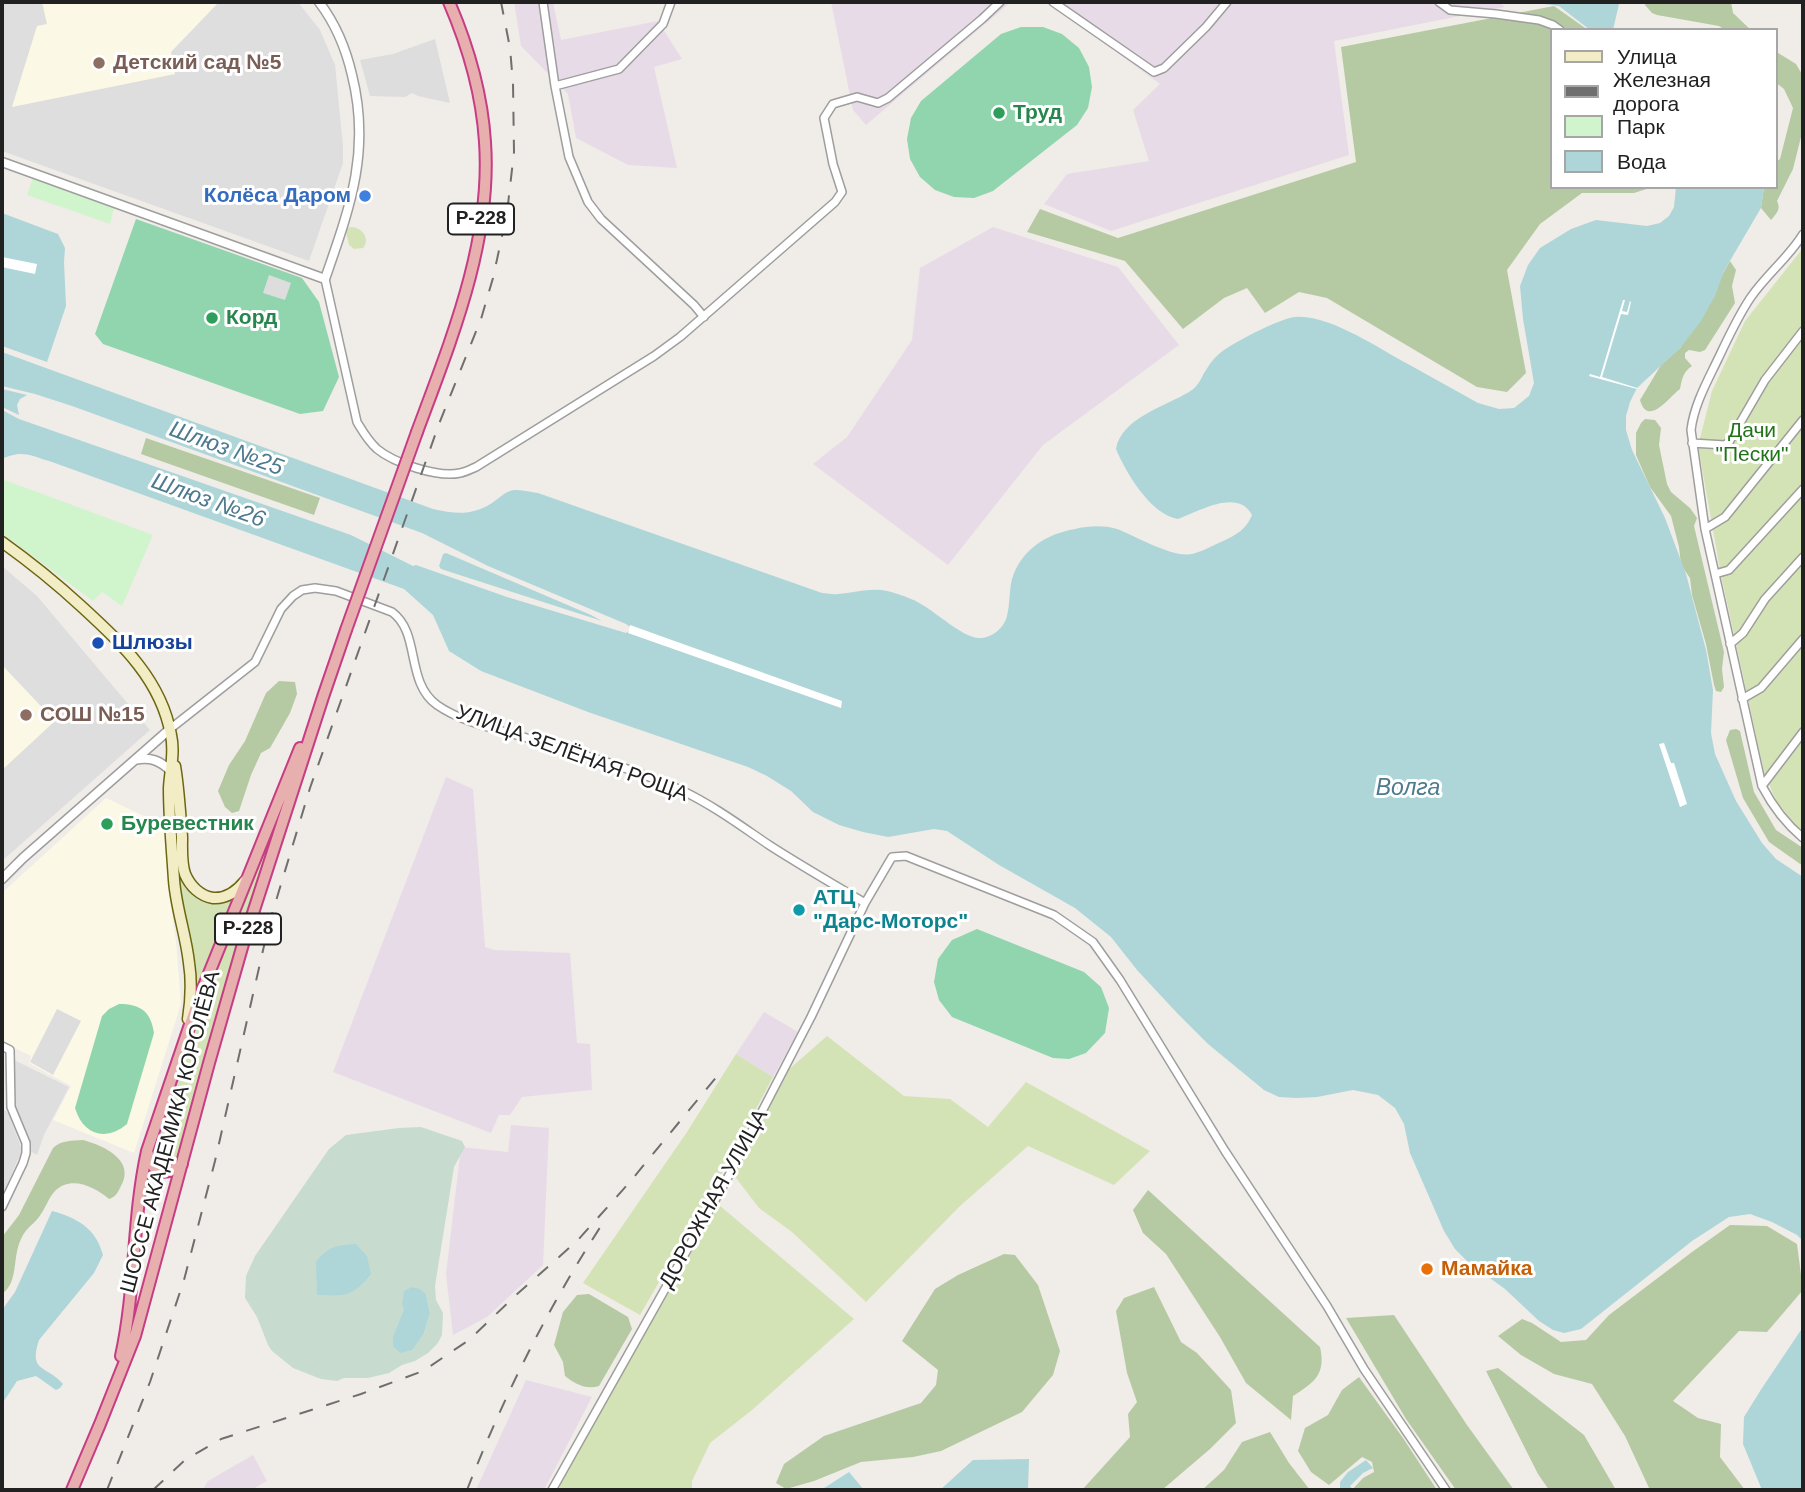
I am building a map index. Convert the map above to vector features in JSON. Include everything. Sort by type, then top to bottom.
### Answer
[{"type":"highway","name":"Р-228","points":[[323,697],[452,335],[468,285],[483,210],[486,174],[483,117],[467,51],[449,2]]},
{"type":"highway","name":"ШОССЕ АКАДЕМИКА КОРОЛЁВА","points":[[110,1401],[128,1320],[140,1189],[147,1151],[199,998],[288,776],[323,697]]},
{"type":"highway","name":"ШОССЕ АКАДЕМИКА КОРОЛЁВА","points":[[72,1490],[135,1336],[243,944],[323,697]]},
{"type":"highway","points":[[147,1151],[152,1166],[159,1171],[167,1173],[182,1164]]},
{"type":"main road","points":[[2,542],[60,588],[128,652],[155,688],[170,729],[179,790],[184,866],[194,889],[212,898],[219,898],[233,893],[248,876]]},
{"type":"main road","points":[[173,752],[169,790],[175,894],[191,982],[188,1022],[182,1047]]},
{"type":"street","points":[[319,2],[334,25],[349,62],[360,119],[354,187],[324,279],[357,422],[367,439],[386,456],[443,474],[460,473],[476,467],[654,356],[704,317],[835,202],[842,192],[833,164],[824,118],[833,104],[857,97],[878,103],[888,98],[1000,2]]},
{"type":"street","points":[[543,2],[569,157],[588,202],[601,219],[704,317]]},
{"type":"street","points":[[555,86],[619,69],[663,24],[671,2]]},
{"type":"street","points":[[1053,2],[1154,72],[1164,68],[1227,2]]},
{"type":"street","points":[[1438,2],[1450,10],[1539,20],[1557,28]]},
{"type":"street","points":[[2,162],[324,279]]},
{"type":"street","points":[[1800,835],[1773,806],[1762,786],[1705,529],[1692,443],[1692,419],[1731,331],[1752,296],[1803,234]]},
{"type":"street","points":[[1692,443],[1725,445],[1729,442],[1765,380],[1803,331]]},
{"type":"street","points":[[1705,529],[1725,517],[1803,420]]},
{"type":"street","points":[[1715,574],[1729,570],[1803,489]]},
{"type":"street","points":[[1730,644],[1743,633],[1765,599],[1803,557]]},
{"type":"street","name":"УЛИЦА ЗЕЛЁНАЯ РОЩА","points":[[170,729],[255,662],[281,609],[293,596],[302,590],[315,588],[337,591],[400,617],[405,625],[418,678],[427,695],[438,705],[482,725],[602,760],[684,792],[726,814],[769,845],[865,903]]},
{"type":"street","points":[[1742,699],[1760,688],[1803,639]]},
{"type":"street","points":[[2,879],[170,729]]},
{"type":"street","points":[[1762,786],[1803,732]]},
{"type":"street","points":[[132,761],[145,757],[154,759],[170,771]]},
{"type":"street","points":[[1800,835],[1803,825]]},
{"type":"street","name":"ДОРОЖНАЯ УЛИЦА","points":[[552,1490],[728,1177],[811,1017],[865,903],[892,857],[906,856],[1054,915],[1093,942],[1120,980],[1225,1151],[1327,1306],[1364,1368],[1446,1490]]},
{"type":"street","points":[[2,1207],[26,1153],[26,1143],[11,1107],[6,1048]]},
{"type":"shaded area","points":[[2,2],[298,2],[320,30],[335,65],[343,146],[343,163],[309,261],[2,151]]},
{"type":"shaded area","name":"Детский сад №5","points":[[42,2],[219,2],[171,52],[175,74],[12,107],[37,26],[47,24]]},
{"type":"shaded area","points":[[514,2],[553,2],[561,40],[658,21],[682,59],[654,67],[677,168],[628,165],[576,138],[568,94],[521,46]]},
{"type":"shaded area","points":[[831,2],[1011,2],[866,125],[853,110]]},
{"type":"shaded area","points":[[1048,2],[1499,2],[1505,7],[1334,41],[1349,155],[1111,231],[1044,204],[1067,174],[1149,161],[1133,110],[1160,84]]},
{"type":"shaded area","points":[[435,39],[450,103],[412,93],[405,97],[370,96],[360,60],[393,54]]},
{"type":"shaded area","points":[[993,227],[1118,267],[1179,345],[1043,445],[948,565],[813,464],[847,437],[912,340],[920,268]]},
{"type":"shaded area","points":[[269,275],[291,283],[285,300],[263,293]]},
{"type":"shaded area","points":[[2,566],[37,596],[150,730],[2,861]]},
{"type":"shaded area","name":"СОШ №15","points":[[2,665],[55,721],[2,770]]},
{"type":"shaded area","points":[[446,777],[473,789],[485,947],[494,950],[570,953],[577,1043],[590,1044],[592,1090],[522,1097],[510,1115],[499,1115],[491,1133],[333,1072]]},
{"type":"shaded area","points":[[106,798],[165,826],[181,1004],[134,1153],[53,1120],[71,1086],[29,1063],[31,1056],[2,1042],[2,893]]},
{"type":"shaded area","points":[[57,1009],[81,1021],[53,1075],[30,1062]]},
{"type":"shaded area","points":[[764,1012],[798,1032],[773,1077],[736,1054]]},
{"type":"shaded area","points":[[12,1059],[69,1087],[44,1135],[37,1155],[30,1151],[14,1106]]},
{"type":"shaded area","points":[[2,1109],[8,1112],[22,1150],[2,1196]]},
{"type":"shaded area","points":[[511,1125],[549,1128],[543,1265],[487,1317],[453,1335],[446,1274],[461,1147],[508,1152]]},
{"type":"shaded area","points":[[526,1380],[592,1397],[544,1490],[476,1490]]},
{"type":"shaded area","points":[[253,1455],[267,1481],[251,1490],[206,1490],[204,1487],[208,1481]]},
{"type":"green space","points":[[1646,2],[1731,2],[1733,13],[1749,28],[1722,28],[1657,15],[1645,5]]},
{"type":"green space","points":[[1554,6],[1585,28],[1549,28],[1549,189],[1647,189],[1634,193],[1582,193],[1540,224],[1507,270],[1526,373],[1507,392],[1477,387],[1327,298],[1299,292],[1265,313],[1247,288],[1224,298],[1183,329],[1125,261],[1027,232],[1040,209],[1118,238],[1356,162],[1341,47]]},
{"type":"green space","name":"Труд","points":[[1021,27],[1043,27],[1062,34],[1079,48],[1089,67],[1092,87],[1088,108],[1077,125],[993,191],[974,198],[954,197],[935,190],[920,177],[910,159],[907,139],[911,118],[921,101],[1001,34]]},
{"type":"green space","points":[[1777,52],[1796,64],[1803,76],[1803,129],[1793,169],[1777,201],[1778,211],[1771,220],[1761,208],[1764,189],[1777,189],[1777,161],[1780,159],[1793,108],[1784,89],[1777,84]]},
{"type":"green space","points":[[33,178],[114,208],[110,224],[27,195]]},
{"type":"green space","name":"Корд","points":[[136,219],[302,278],[319,302],[339,377],[323,411],[300,414],[103,344],[95,334]]},
{"type":"green space","points":[[351,227],[359,229],[366,237],[363,248],[354,249],[349,245],[346,232]]},
{"type":"green space","name":"Дачи \"Пески\"","points":[[1803,248],[1803,834],[1776,801],[1764,772],[1721,575],[1698,446],[1712,391],[1745,321]]},
{"type":"green space","points":[[1730,261],[1736,270],[1732,286],[1735,303],[1705,350],[1689,350],[1685,353],[1685,358],[1692,366],[1685,373],[1680,389],[1659,408],[1648,411],[1640,400],[1661,365],[1681,347]]},
{"type":"green space","points":[[1645,419],[1655,420],[1661,428],[1659,445],[1671,492],[1690,508],[1697,518],[1694,526],[1724,652],[1724,687],[1721,692],[1716,691],[1714,685],[1690,578],[1681,565],[1671,516],[1650,487],[1636,455],[1636,433]]},
{"type":"green space","points":[[146,438],[320,498],[314,515],[141,454]]},
{"type":"green space","points":[[2,479],[153,535],[122,606],[102,592],[93,601],[2,533]]},
{"type":"green space","points":[[279,681],[295,682],[297,694],[290,713],[270,748],[261,753],[239,811],[232,813],[225,807],[218,791],[229,765],[245,741],[266,693]]},
{"type":"green space","points":[[1730,730],[1740,731],[1754,792],[1776,830],[1803,848],[1803,866],[1769,842],[1743,798],[1726,740]]},
{"type":"green space","points":[[292,783],[178,1160],[169,1166],[158,1165],[152,1155],[205,1001]]},
{"type":"green space","points":[[177,870],[180,870],[188,889],[199,900],[205,903],[222,903],[233,900],[196,992],[181,901]]},
{"type":"green space","points":[[977,929],[1084,972],[1101,987],[1109,1008],[1105,1033],[1086,1053],[1069,1059],[1053,1058],[952,1017],[939,1000],[934,982],[938,959],[952,940]]},
{"type":"green space","points":[[119,1004],[133,1005],[143,1010],[150,1019],[154,1033],[127,1124],[111,1133],[96,1133],[89,1130],[75,1108],[102,1016]]},
{"type":"green space","points":[[827,1036],[904,1096],[950,1099],[988,1127],[1026,1082],[1150,1151],[1114,1185],[1028,1146],[959,1207],[866,1302],[792,1232],[759,1208],[733,1174],[787,1071]]},
{"type":"green space","points":[[736,1054],[773,1077],[724,1169],[640,1315],[583,1283],[687,1132]]},
{"type":"green space","points":[[421,1127],[462,1141],[465,1147],[454,1167],[435,1286],[436,1300],[443,1313],[442,1335],[428,1353],[389,1373],[337,1381],[321,1379],[293,1368],[272,1351],[245,1298],[246,1276],[255,1256],[329,1149],[346,1135]],"holes":[[[426,1294],[430,1313],[424,1333],[404,1310]]]},
{"type":"green space","points":[[83,1140],[109,1151],[122,1163],[124,1178],[119,1190],[109,1199],[83,1184],[68,1184],[55,1191],[39,1217],[23,1235],[18,1246],[11,1283],[2,1294],[2,1237],[19,1215],[53,1148],[63,1142]]},
{"type":"green space","points":[[1148,1190],[1320,1347],[1320,1371],[1313,1381],[1293,1396],[1291,1420],[1246,1383],[1220,1337],[1166,1254],[1143,1233],[1133,1210]]},
{"type":"green space","points":[[719,1205],[854,1319],[752,1410],[710,1443],[692,1481],[692,1490],[559,1490],[562,1477]]},
{"type":"green space","points":[[1730,1225],[1767,1226],[1797,1244],[1803,1290],[1767,1332],[1739,1331],[1673,1401],[1698,1418],[1721,1424],[1720,1457],[1745,1490],[1650,1490],[1625,1436],[1592,1384],[1554,1374],[1521,1355],[1498,1336],[1522,1319],[1561,1342],[1586,1340],[1609,1315]]},
{"type":"green space","points":[[1004,1254],[1015,1255],[1038,1285],[1060,1351],[1053,1375],[1022,1412],[941,1451],[913,1457],[861,1462],[786,1489],[776,1483],[784,1464],[824,1436],[921,1403],[936,1385],[938,1370],[902,1341],[935,1289]]},
{"type":"green space","points":[[1154,1287],[1181,1342],[1197,1353],[1231,1390],[1236,1423],[1162,1490],[1082,1490],[1130,1437],[1128,1414],[1137,1402],[1127,1373],[1116,1311],[1124,1298]]},
{"type":"green space","points":[[589,1294],[628,1317],[632,1329],[599,1386],[585,1387],[565,1376],[563,1362],[554,1345],[563,1312],[577,1295]]},
{"type":"green space","points":[[1394,1315],[1514,1490],[1456,1490],[1406,1419],[1346,1318]]},
{"type":"green space","points":[[1498,1368],[1584,1435],[1616,1490],[1549,1490],[1538,1474],[1486,1371]]},
{"type":"green space","points":[[1359,1377],[1437,1490],[1352,1490],[1363,1478],[1374,1472],[1372,1462],[1362,1457],[1329,1485],[1311,1472],[1298,1451],[1305,1428],[1328,1415],[1342,1390]]},
{"type":"green space","points":[[1270,1432],[1310,1490],[1202,1490],[1224,1470],[1242,1442]]},
{"type":"water","points":[[1529,2],[1619,4],[1613,28],[1587,28],[1559,6]]},
{"type":"water","name":"Волга","points":[[1676,189],[1764,189],[1761,208],[1724,271],[1715,296],[1701,321],[1681,347],[1637,388],[1626,416],[1626,430],[1632,450],[1665,518],[1686,574],[1706,650],[1713,690],[1711,733],[1715,754],[1736,801],[1762,843],[1776,859],[1803,877],[1803,1241],[1772,1222],[1750,1214],[1729,1217],[1692,1241],[1581,1329],[1564,1333],[1539,1321],[1505,1289],[1469,1263],[1455,1249],[1444,1231],[1410,1153],[1404,1124],[1395,1108],[1378,1095],[1353,1090],[1296,1098],[1279,1097],[1264,1090],[1208,1044],[1177,1013],[1111,937],[1075,908],[999,865],[947,831],[934,829],[888,837],[839,825],[813,812],[791,791],[748,767],[588,712],[481,671],[449,651],[433,615],[404,589],[52,462],[22,454],[2,459],[2,410],[19,419],[351,535],[413,566],[626,633],[630,630],[626,624],[488,566],[422,533],[72,406],[2,386],[2,352],[433,509],[466,512],[487,506],[510,491],[538,493],[822,593],[875,590],[896,593],[919,603],[964,633],[984,638],[997,632],[1005,620],[1012,579],[1022,560],[1036,545],[1054,535],[1085,527],[1106,527],[1117,529],[1164,550],[1192,554],[1231,537],[1247,525],[1252,515],[1246,507],[1237,503],[1218,504],[1178,519],[1168,516],[1158,510],[1141,492],[1116,449],[1126,429],[1135,421],[1193,390],[1212,362],[1224,350],[1280,321],[1308,317],[1353,333],[1478,403],[1499,409],[1514,408],[1529,396],[1534,383],[1520,286],[1528,265],[1540,248],[1571,229],[1596,220],[1647,226],[1660,223],[1669,216],[1674,207]]},
{"type":"water","points":[[2,213],[58,234],[65,248],[66,306],[47,362],[2,346]]},
{"type":"water","points":[[2,389],[27,395],[20,399],[17,405],[19,415],[2,407]]},
{"type":"water","points":[[443,554],[602,621],[441,569],[439,566]]},
{"type":"water","points":[[52,1211],[70,1217],[90,1231],[103,1255],[94,1273],[39,1340],[36,1351],[38,1363],[63,1384],[56,1390],[36,1376],[17,1381],[2,1404],[2,1310],[15,1292]]},
{"type":"water","points":[[356,1244],[367,1256],[371,1274],[348,1294],[317,1295],[316,1262],[333,1247]]},
{"type":"water","points":[[412,1287],[426,1294],[430,1313],[424,1333],[412,1350],[400,1353],[393,1346],[393,1337],[404,1310],[404,1291]]},
{"type":"water","points":[[1803,1327],[1803,1490],[1762,1490],[1743,1444],[1744,1417]]},
{"type":"water","points":[[1029,1459],[1028,1490],[940,1490],[973,1460]]},
{"type":"water","points":[[1366,1460],[1373,1468],[1363,1473],[1350,1486],[1353,1490],[1338,1490],[1340,1482],[1348,1472]]},
{"type":"water","points":[[849,1472],[864,1490],[821,1490]]},
{"type":"pier","points":[[2,257],[37,264],[35,274],[2,267]]},
{"type":"pier","points":[[1623,300],[1622,311],[1627,312],[1631,302],[1628,315],[1621,314],[1602,377],[1637,389],[1589,376],[1600,377]]},
{"type":"pier","points":[[630,625],[842,701],[841,708],[628,633]]},
{"type":"pier","points":[[1664,743],[1671,763],[1674,763],[1687,804],[1680,807],[1659,744]]},
{"type":"railway","points":[[107,1490],[150,1382],[184,1280],[215,1161],[269,924],[310,788],[439,424],[481,319],[493,278],[507,213],[514,152],[510,48],[501,2]]},
{"type":"railway","points":[[153,1490],[185,1460],[221,1439],[423,1371],[469,1340],[577,1241],[718,1075]]},
{"type":"railway","points":[[467,1490],[527,1355],[562,1289],[601,1226]]},
{"type":"place","name":"Детский сад №5","points":[[99,63]]},
{"type":"place","name":"Труд","points":[[999,113]]},
{"type":"place","name":"Колёса Даром","points":[[365,196]]},
{"type":"place","name":"Корд","points":[[212,318]]},
{"type":"place","name":"Шлюзы","points":[[98,643]]},
{"type":"place","name":"СОШ №15","points":[[26,715]]},
{"type":"place","name":"Буревестник","points":[[107,824]]},
{"type":"place","name":"АТЦ \"Дарс-Моторс\"","points":[[799,910]]},
{"type":"place","name":"Мамайка","points":[[1427,1269]]},
{"type":"water label","name":"Шлюз №25","points":[[226,449]]},
{"type":"water label","name":"Шлюз №26","points":[[208,501]]}]
